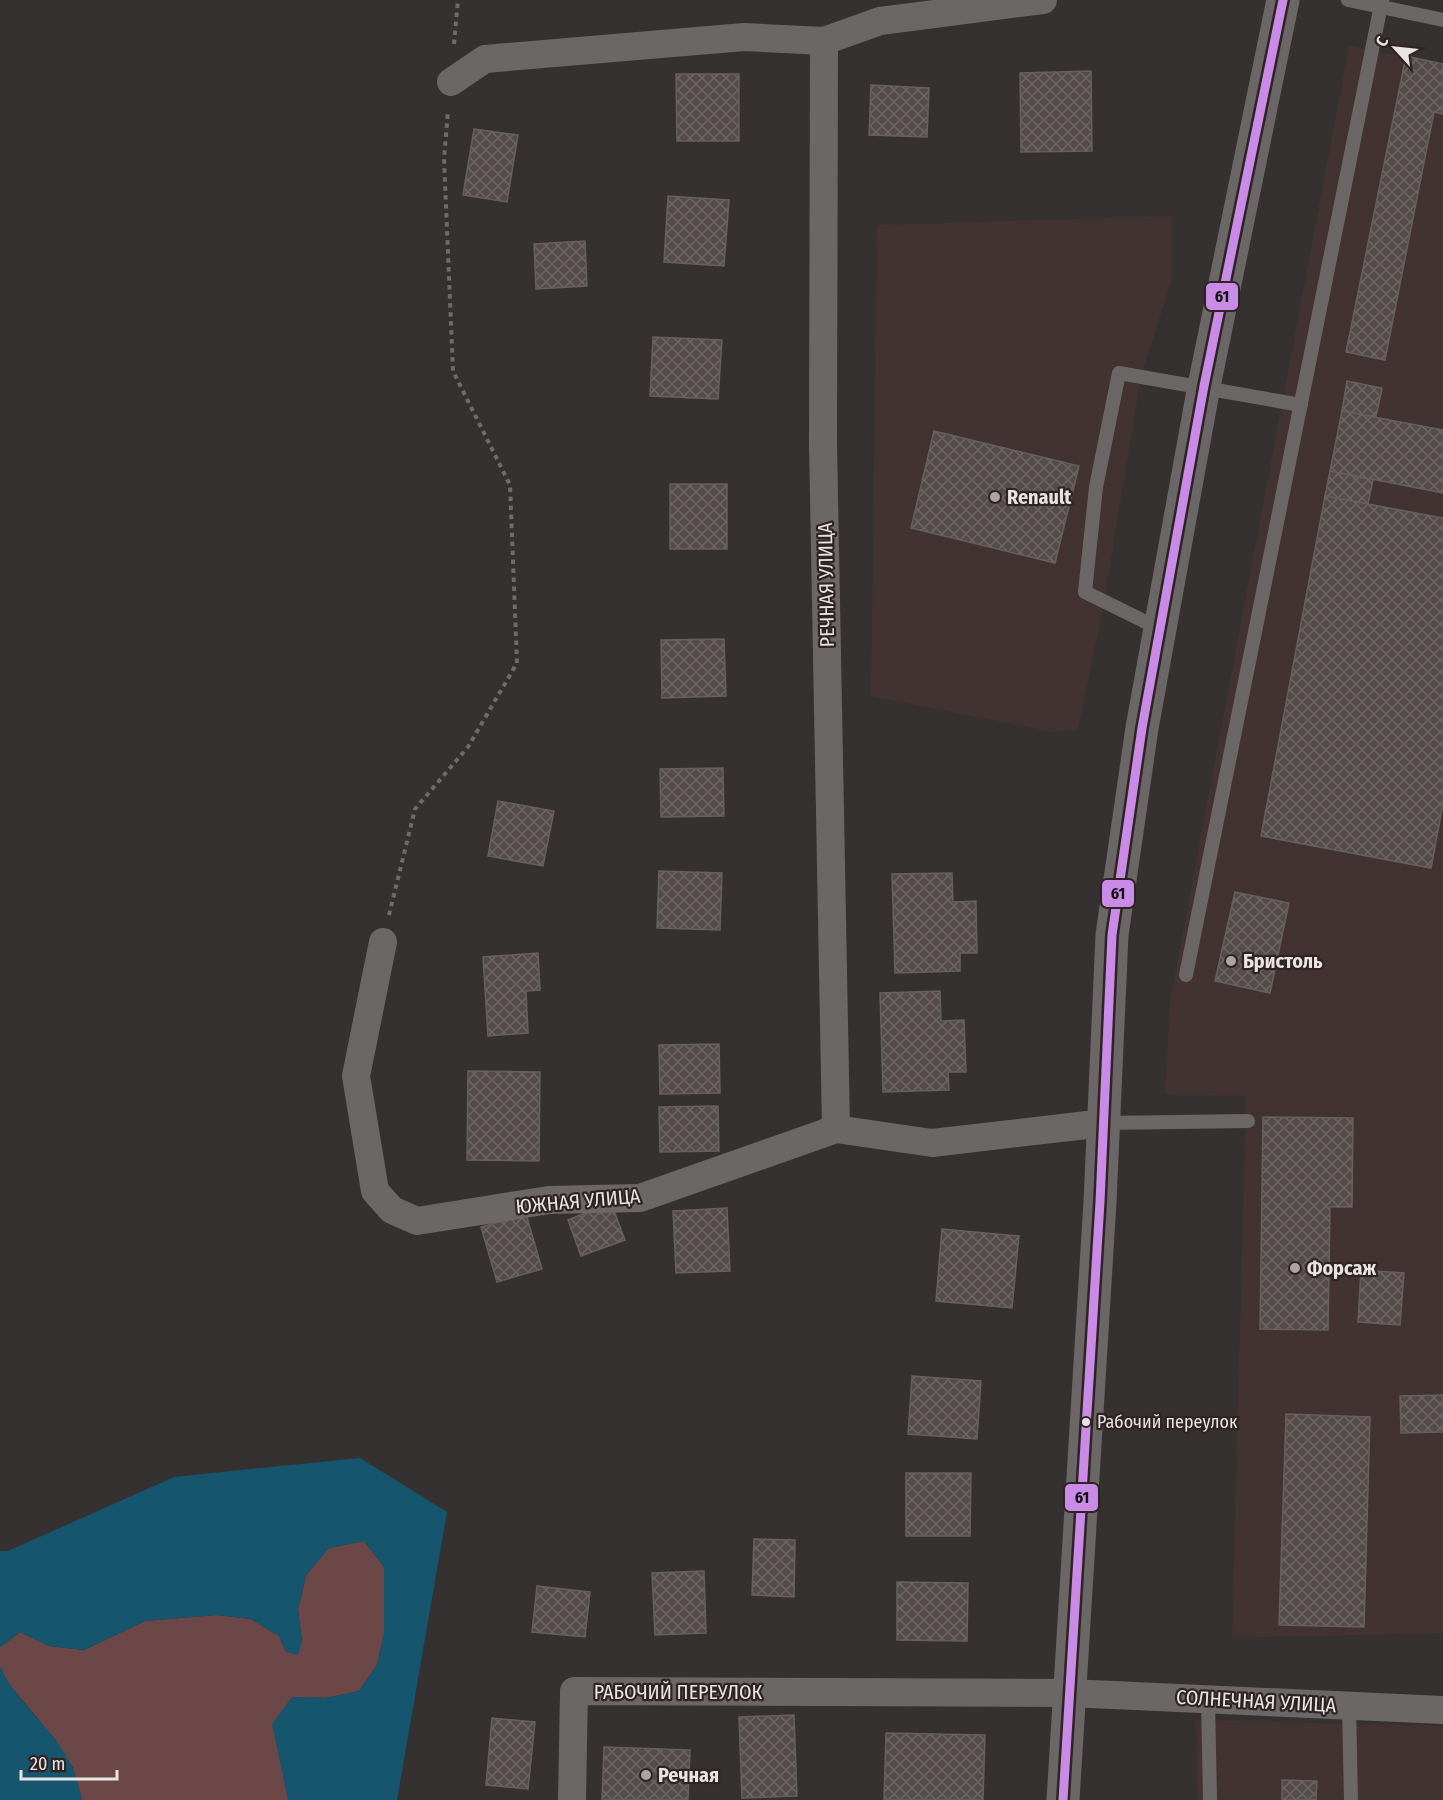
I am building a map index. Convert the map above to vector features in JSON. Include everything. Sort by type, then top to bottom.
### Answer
[{"type":"street","points":[[451,82],[485,59],[744,37],[824,41],[880,21],[1043,0]]},
{"type":"street","points":[[1063,1800],[1104,1123],[1112,935],[1126,829],[1204,386],[1283,0]]},
{"type":"street","name":"РЕЧНАЯ УЛИЦА","points":[[824,41],[823,444],[836,1129]]},
{"type":"street","name":"ЮЖНАЯ УЛИЦА","points":[[383,942],[356,1076],[375,1191],[392,1210],[417,1221],[549,1200],[640,1198],[836,1129],[933,1143],[1104,1123]]},
{"type":"street","name":"РАБОЧИЙ ПЕРЕУЛОК","points":[[572,1800],[574,1691],[1069,1693]]},
{"type":"street","name":"СОЛНЕЧНАЯ УЛИЦА","points":[[1069,1693],[1443,1710]]},
{"type":"lane","points":[[1348,0],[1381,3],[1443,20]]},
{"type":"lane","points":[[1186,975],[1381,3]]},
{"type":"lane","points":[[1160,629],[1085,592],[1096,487],[1119,373],[1204,386],[1301,405]]},
{"type":"lane","points":[[1104,1123],[1248,1121]]},
{"type":"lane","points":[[1208,1699],[1210,1800]]},
{"type":"lane","points":[[1349,1706],[1351,1800]]},
{"type":"path","points":[[383,942],[415,809],[468,747],[517,663],[510,485],[453,371],[444,159]]},
{"type":"shaded area","points":[[1349,46],[1443,64],[1443,1633],[1232,1638],[1246,1096],[1165,1094],[1170,1002]]},
{"type":"shaded area","points":[[1172,216],[1172,279],[1141,376],[1104,602],[1078,729],[1053,732],[871,696],[877,225]]},
{"type":"shaded area","points":[[364,1541],[384,1567],[384,1634],[377,1665],[359,1691],[326,1698],[292,1697],[288,1800],[82,1800],[73,1768],[54,1738],[8,1683],[0,1667],[0,1647],[20,1632],[49,1646],[84,1650],[145,1621],[216,1615],[251,1619],[279,1636],[286,1652],[302,1641],[298,1610],[306,1575],[329,1548]]},
{"type":"shaded area","points":[[1196,1720],[1443,1726],[1443,1800],[1198,1800]]},
{"type":"water","points":[[360,1458],[447,1512],[397,1800],[288,1800],[272,1724],[292,1697],[326,1698],[359,1691],[377,1665],[384,1634],[384,1567],[364,1541],[329,1548],[306,1575],[298,1610],[302,1641],[298,1655],[286,1652],[279,1636],[251,1619],[216,1615],[145,1621],[84,1650],[49,1646],[20,1632],[0,1647],[0,1551],[8,1551],[174,1477]]},
{"type":"water","points":[[0,1667],[17,1693],[66,1755],[82,1800],[0,1800]]},
{"type":"building","points":[[1406,56],[1443,64],[1443,114],[1434,112],[1385,360],[1346,352]]},
{"type":"building","points":[[1091,71],[1092,151],[1021,152],[1020,73]]},
{"type":"building","points":[[676,74],[739,74],[739,141],[677,141]]},
{"type":"building","points":[[871,85],[929,88],[927,137],[869,135]]},
{"type":"building","points":[[474,129],[518,135],[507,202],[463,195]]},
{"type":"building","points":[[668,196],[729,200],[724,266],[664,262]]},
{"type":"building","points":[[585,241],[587,286],[536,289],[534,244]]},
{"type":"building","points":[[653,337],[722,340],[718,399],[650,396]]},
{"type":"building","points":[[1347,381],[1382,388],[1376,417],[1342,411]]},
{"type":"building","points":[[1342,411],[1443,430],[1443,493],[1330,471]]},
{"type":"building","name":"Renault","points":[[934,431],[1079,466],[1055,563],[911,528]]},
{"type":"building","points":[[1330,471],[1373,480],[1368,504],[1325,496]]},
{"type":"building","points":[[670,484],[727,484],[727,549],[670,549]]},
{"type":"building","points":[[1325,496],[1443,518],[1443,804],[1431,868],[1261,836]]},
{"type":"building","points":[[724,639],[726,696],[662,698],[661,640]]},
{"type":"building","points":[[723,768],[724,816],[661,817],[660,769]]},
{"type":"building","points":[[498,801],[554,811],[543,866],[488,856]]},
{"type":"building","points":[[659,871],[722,873],[720,930],[657,928]]},
{"type":"building","points":[[952,873],[953,902],[976,901],[977,953],[960,953],[960,971],[895,973],[892,874]]},
{"type":"building","points":[[1235,892],[1289,903],[1270,993],[1215,981]]},
{"type":"building","points":[[538,953],[540,990],[526,991],[528,1033],[488,1036],[483,957]]},
{"type":"building","points":[[940,991],[941,1021],[964,1020],[966,1072],[948,1072],[949,1090],[883,1092],[880,993]]},
{"type":"building","points":[[719,1044],[720,1093],[660,1094],[659,1045]]},
{"type":"building","points":[[468,1071],[540,1072],[539,1161],[467,1160]]},
{"type":"building","points":[[718,1106],[719,1151],[660,1152],[659,1107]]},
{"type":"building","name":"Форсаж","points":[[1263,1117],[1353,1118],[1352,1207],[1330,1207],[1328,1330],[1260,1329]]},
{"type":"building","points":[[611,1203],[625,1240],[581,1256],[568,1220]]},
{"type":"building","points":[[727,1208],[730,1271],[676,1273],[673,1211]]},
{"type":"building","points":[[526,1214],[542,1269],[497,1282],[481,1227]]},
{"type":"building","points":[[942,1229],[1019,1236],[1012,1308],[936,1301]]},
{"type":"building","name":"Форсаж","points":[[1361,1270],[1404,1273],[1400,1325],[1358,1322]]},
{"type":"building","points":[[912,1376],[981,1381],[977,1439],[908,1434]]},
{"type":"building","points":[[1443,1395],[1443,1432],[1401,1433],[1400,1396]]},
{"type":"building","points":[[1286,1414],[1370,1417],[1364,1627],[1279,1625]]},
{"type":"building","points":[[906,1473],[971,1473],[970,1536],[906,1536]]},
{"type":"building","points":[[754,1539],[795,1540],[794,1597],[752,1595]]},
{"type":"building","points":[[704,1571],[706,1633],[655,1635],[652,1573]]},
{"type":"building","points":[[897,1582],[968,1583],[967,1641],[897,1640]]},
{"type":"building","points":[[537,1586],[590,1592],[585,1637],[532,1632]]},
{"type":"building","points":[[794,1715],[797,1796],[742,1798],[739,1717]]},
{"type":"building","points":[[492,1718],[535,1722],[528,1789],[486,1785]]},
{"type":"building","points":[[886,1733],[985,1735],[983,1800],[884,1800]]},
{"type":"building","name":"Речная","points":[[604,1747],[690,1750],[688,1800],[602,1800]]},
{"type":"building","points":[[1282,1780],[1317,1781],[1316,1800],[1282,1800]]},
{"type":"transit line","name":"61","points":[[1063,1800],[1100,1202],[1112,935],[1142,728],[1204,386],[1283,0]]},
{"type":"place","name":"Renault","points":[[995,497]]},
{"type":"place","name":"Бристоль","points":[[1231,961]]},
{"type":"place","name":"Форсаж","points":[[1295,1268]]},
{"type":"place","name":"Рабочий переулок","points":[[1086,1422]]},
{"type":"place","name":"Речная","points":[[646,1775]]}]
